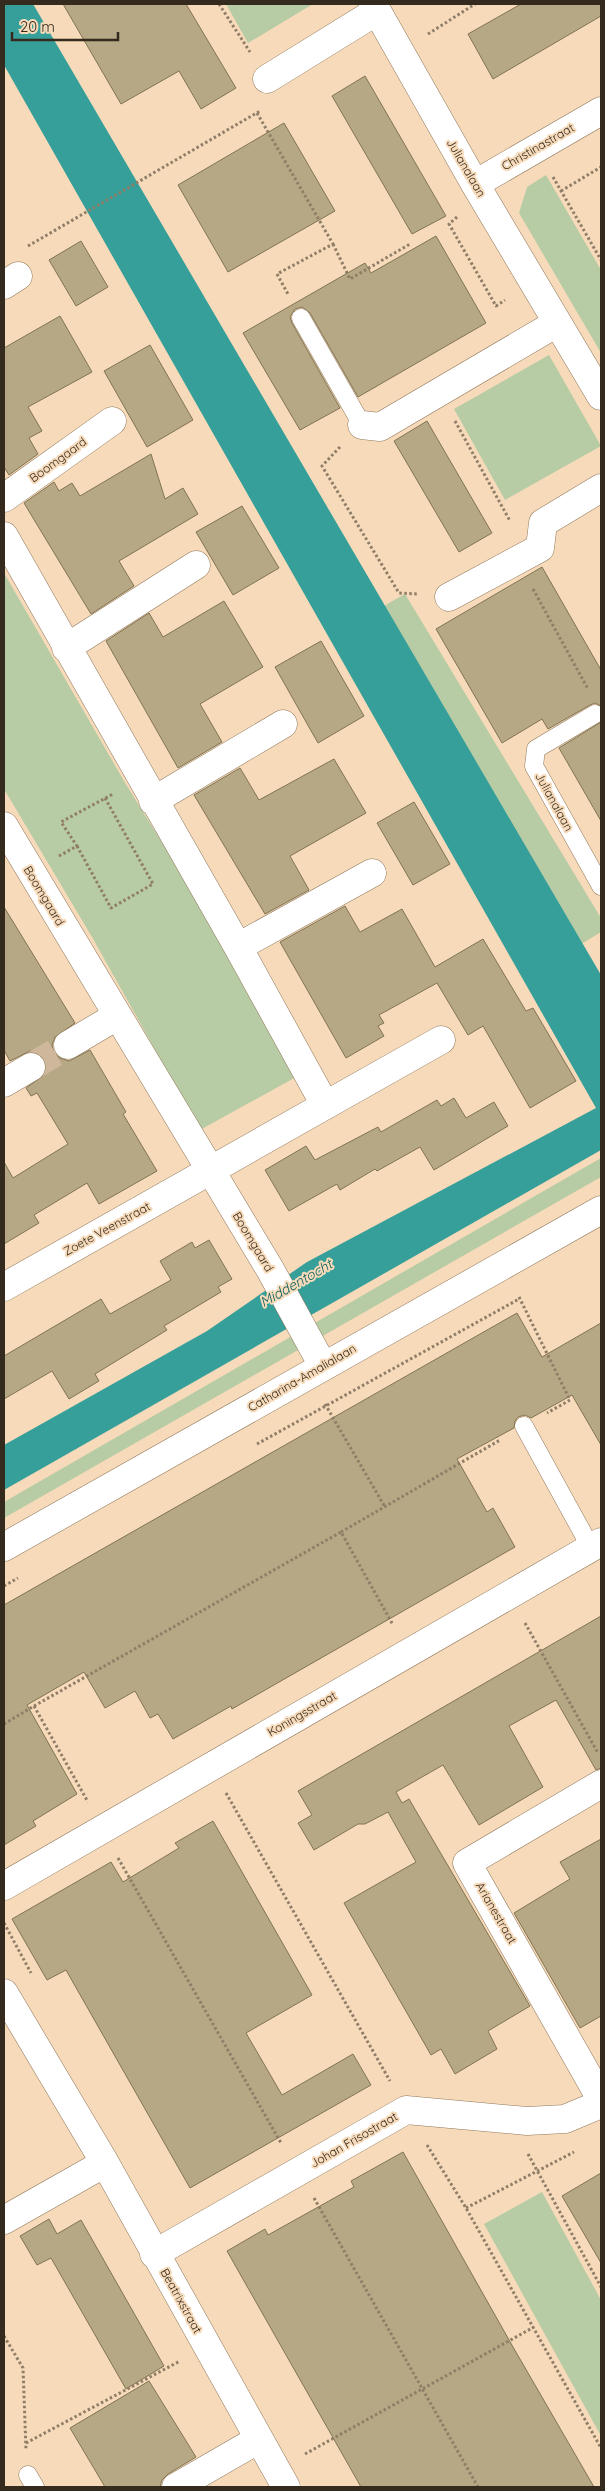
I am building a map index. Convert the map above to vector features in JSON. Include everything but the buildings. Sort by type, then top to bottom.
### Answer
[{"type":"street","name":"Julianalaan","points":[[267,79],[375,8],[475,184],[601,396]]},
{"type":"street","name":"Christinastraat","points":[[475,184],[601,111]]},
{"type":"street","points":[[362,426],[380,427],[558,323]]},
{"type":"street","name":"Boomgaard","points":[[4,498],[112,421]]},
{"type":"street","points":[[449,597],[540,548],[543,523],[601,488]]},
{"type":"street","points":[[4,536],[66,648],[238,947],[325,1105]]},
{"type":"street","points":[[66,648],[196,565]]},
{"type":"street","points":[[147,790],[282,724]]},
{"type":"street","name":"Boomgaard","points":[[4,826],[29,871],[271,1271],[304,1330],[316,1371]]},
{"type":"street","points":[[238,947],[372,873]]},
{"type":"street","points":[[68,1045],[117,1016]]},
{"type":"street","points":[[210,1172],[441,1040]]},
{"type":"street","points":[[4,1083],[31,1066]]},
{"type":"street","name":"Zoete Veenstraat","points":[[4,1287],[210,1172]]},
{"type":"street","name":"Catharina-Amalialaan","points":[[4,1547],[601,1210]]},
{"type":"street","name":"Koningsstraat","points":[[4,1886],[596,1545]]},
{"type":"street","name":"Arianestraat","points":[[601,1784],[467,1863],[601,2099]]},
{"type":"street","name":"Beatrixstraat","points":[[4,1992],[105,2163],[154,2254],[282,2479]]},
{"type":"street","name":"Johan Frisostraat","points":[[154,2254],[406,2110],[527,2121],[566,2119],[601,2104]]},
{"type":"street","points":[[4,2220],[105,2163]]},
{"type":"street","points":[[176,2487],[259,2439]]},
{"type":"lane","points":[[301,318],[362,426]]},
{"type":"lane","name":"Julianalaan","points":[[596,714],[536,749],[534,766],[601,886]]},
{"type":"lane","points":[[524,1426],[596,1545]]},
{"type":"path","points":[[69,222],[264,109],[267,79],[219,4]]},
{"type":"path","points":[[400,52],[475,4]]},
{"type":"path","points":[[257,113],[333,244],[350,279],[410,244]]},
{"type":"path","points":[[536,148],[601,260]]},
{"type":"path","points":[[561,191],[601,167]]},
{"type":"path","points":[[301,318],[277,274],[333,244]]},
{"type":"path","points":[[440,392],[595,700],[596,714]]},
{"type":"path","points":[[362,426],[322,466],[399,593],[449,597]]},
{"type":"path","points":[[105,798],[153,884],[111,908],[77,846],[61,822],[105,798],[147,790]]},
{"type":"path","points":[[29,871],[77,846]]},
{"type":"path","points":[[4,1724],[570,1400],[503,1265]]},
{"type":"path","points":[[256,1445],[520,1299]]},
{"type":"path","points":[[316,1371],[326,1406],[385,1507]]},
{"type":"path","points":[[341,1532],[408,1653]]},
{"type":"path","points":[[4,1586],[22,1576]]},
{"type":"path","points":[[510,1595],[601,1758]]},
{"type":"path","points":[[34,1706],[120,1861],[478,2487]]},
{"type":"path","points":[[509,2118],[601,2288]]},
{"type":"path","points":[[466,2208],[538,2172],[578,2149]]},
{"type":"path","points":[[282,2479],[423,2390],[534,2327]]},
{"type":"path","points":[[4,2336],[23,2368],[26,2443],[31,2481]]},
{"type":"path","points":[[26,2443],[207,2347]]},
{"type":"green space","points":[[226,4],[313,4],[248,43]]},
{"type":"green space","points":[[546,175],[601,270],[601,353],[519,213],[527,187]]},
{"type":"green space","points":[[549,355],[601,446],[505,500],[454,409]]},
{"type":"green space","points":[[4,573],[124,781],[187,883],[296,1077],[200,1130],[92,937],[4,789]]},
{"type":"green space","points":[[405,594],[601,918],[601,932],[578,946],[382,607]]},
{"type":"green space","points":[[601,1158],[601,1177],[4,1518],[4,1502]]},
{"type":"green space","points":[[542,2192],[601,2300],[601,2436],[484,2224]]},
{"type":"water","name":"Middentocht","points":[[4,4],[33,4],[601,975],[601,1150],[4,1490],[4,1445],[207,1331],[307,1262],[596,1108],[4,65]]},
{"type":"tunnel","points":[[31,1067],[68,1045]]}]
